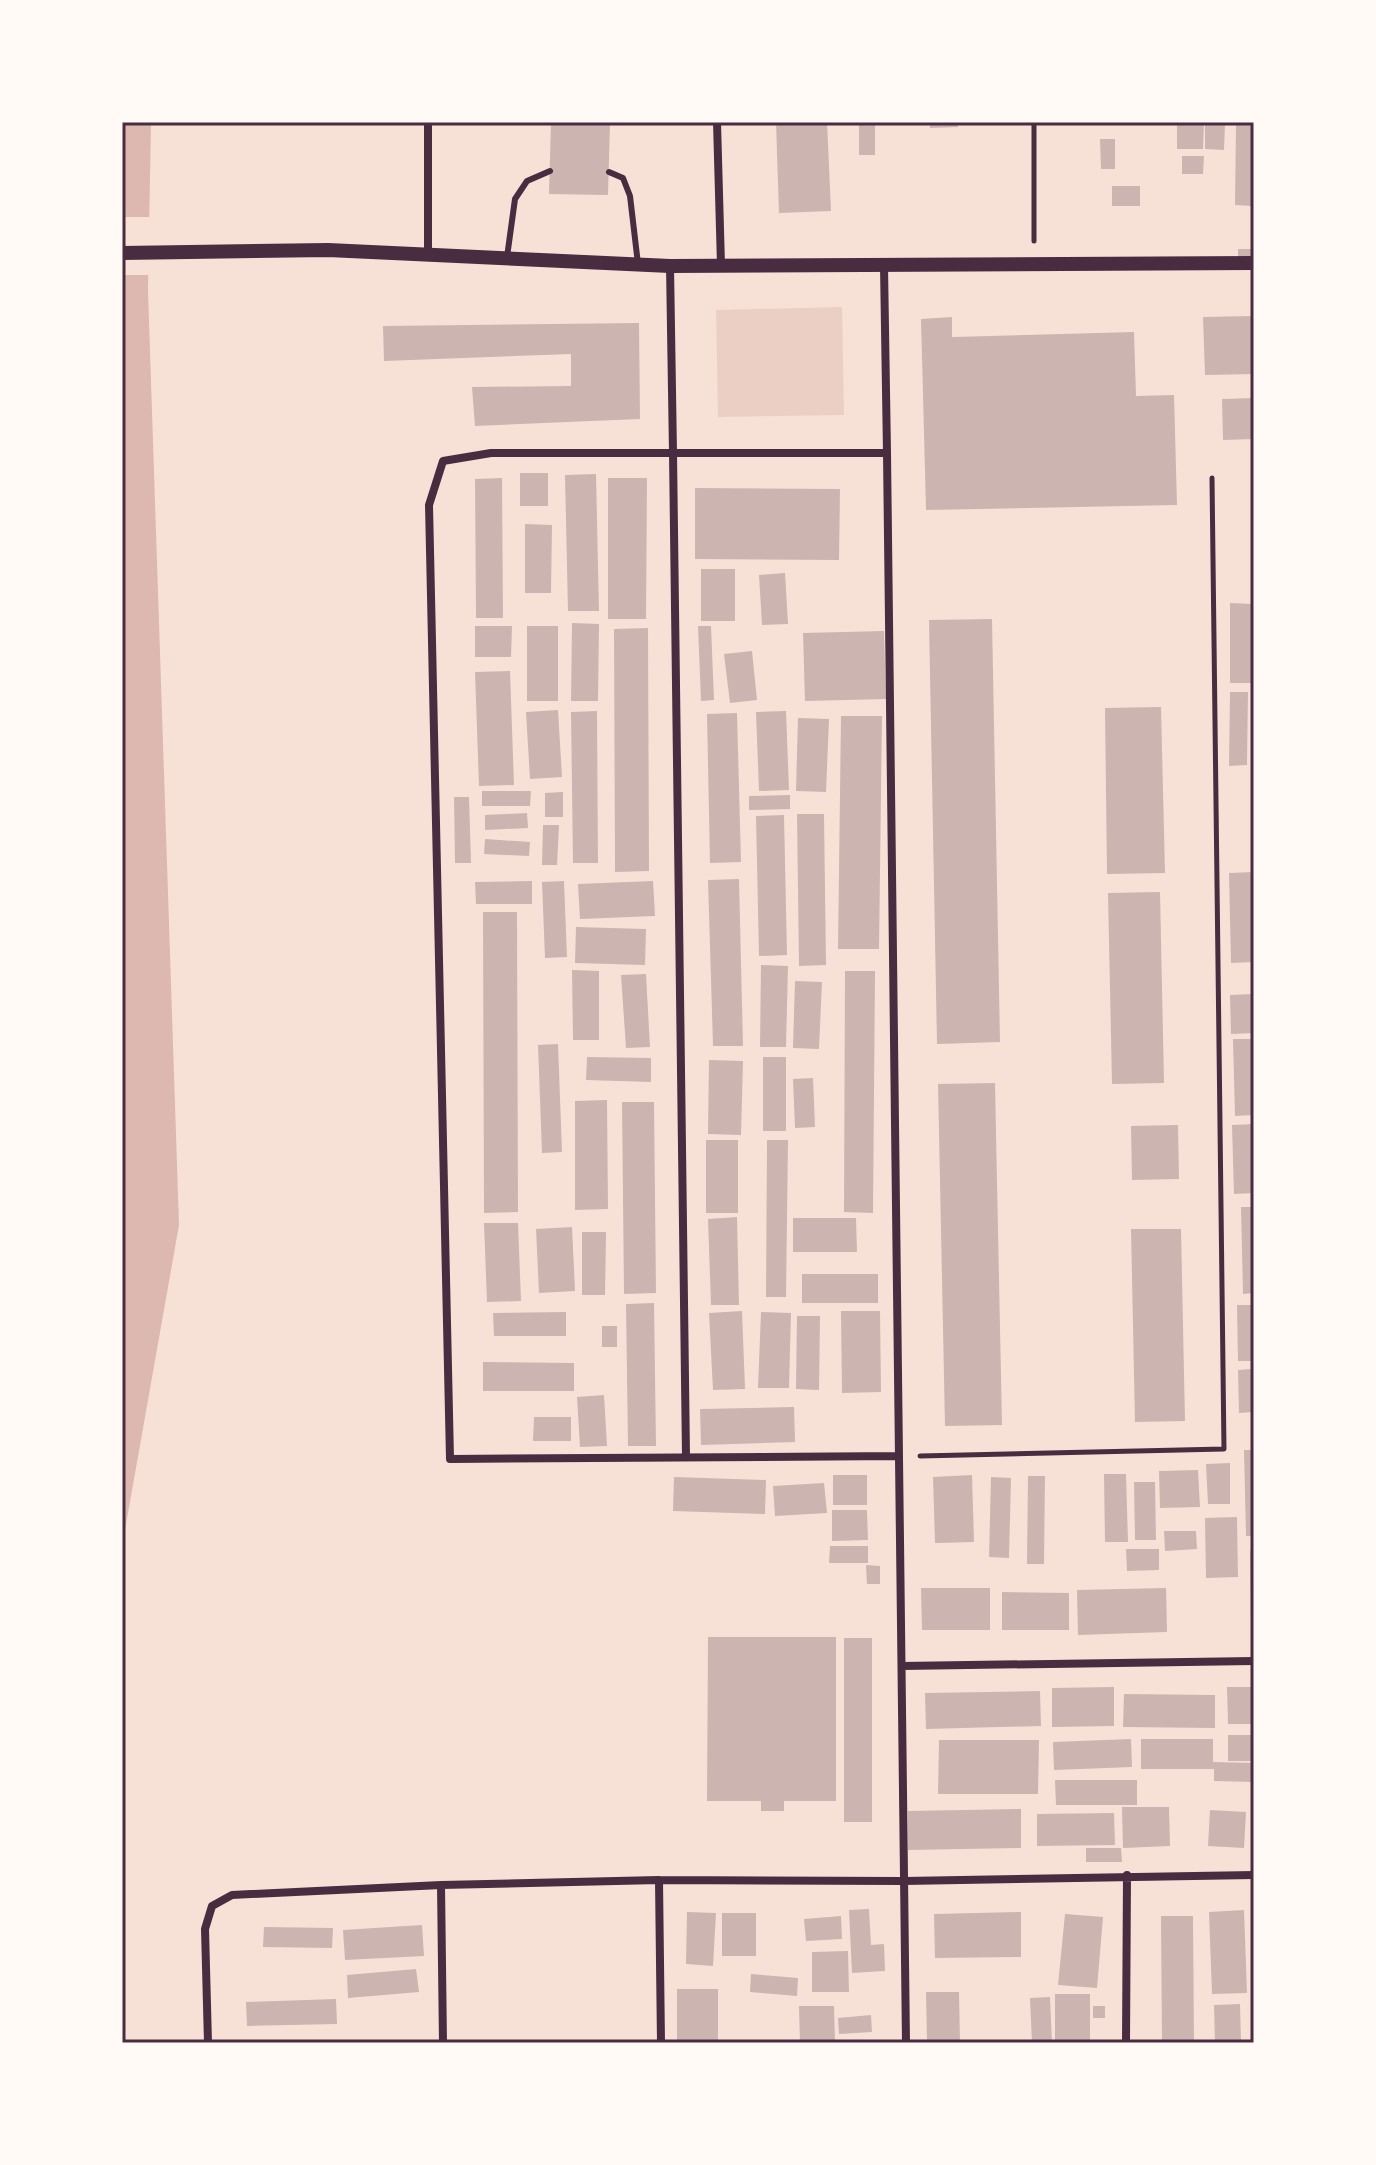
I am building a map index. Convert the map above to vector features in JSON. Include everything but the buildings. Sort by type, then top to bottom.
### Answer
[{"type":"street","points":[[428,122],[428,254]]},
{"type":"street","points":[[717,122],[721,265]]},
{"type":"street","points":[[122,253],[328,250],[670,266],[1254,263]]},
{"type":"street","points":[[670,266],[686,1456]]},
{"type":"street","points":[[884,266],[906,2043]]},
{"type":"street","points":[[887,453],[491,453],[443,461],[429,505],[429,521],[450,1459],[899,1456]]},
{"type":"street","points":[[902,1666],[1254,1661]]},
{"type":"street","points":[[1126,2043],[1127,1875]]},
{"type":"street","points":[[208,2043],[205,1929],[212,1906],[232,1895],[441,1885],[659,1880],[904,1881],[1254,1875]]},
{"type":"street","points":[[659,1880],[661,2043]]},
{"type":"street","points":[[441,1885],[443,2043]]},
{"type":"lane","points":[[507,257],[515,199],[527,181],[550,171]]},
{"type":"lane","points":[[609,172],[623,178],[630,196],[638,264]]},
{"type":"path","points":[[1034,122],[1034,266]]},
{"type":"path","points":[[899,1456],[1224,1449],[1212,478]]},
{"type":"shaded area","points":[[122,122],[151,122],[148,291],[179,1225],[122,1547]]},
{"type":"shaded area","points":[[842,307],[844,415],[718,417],[716,310]]},
{"type":"pier","points":[[122,217],[152,217],[152,275],[122,275]]}]
